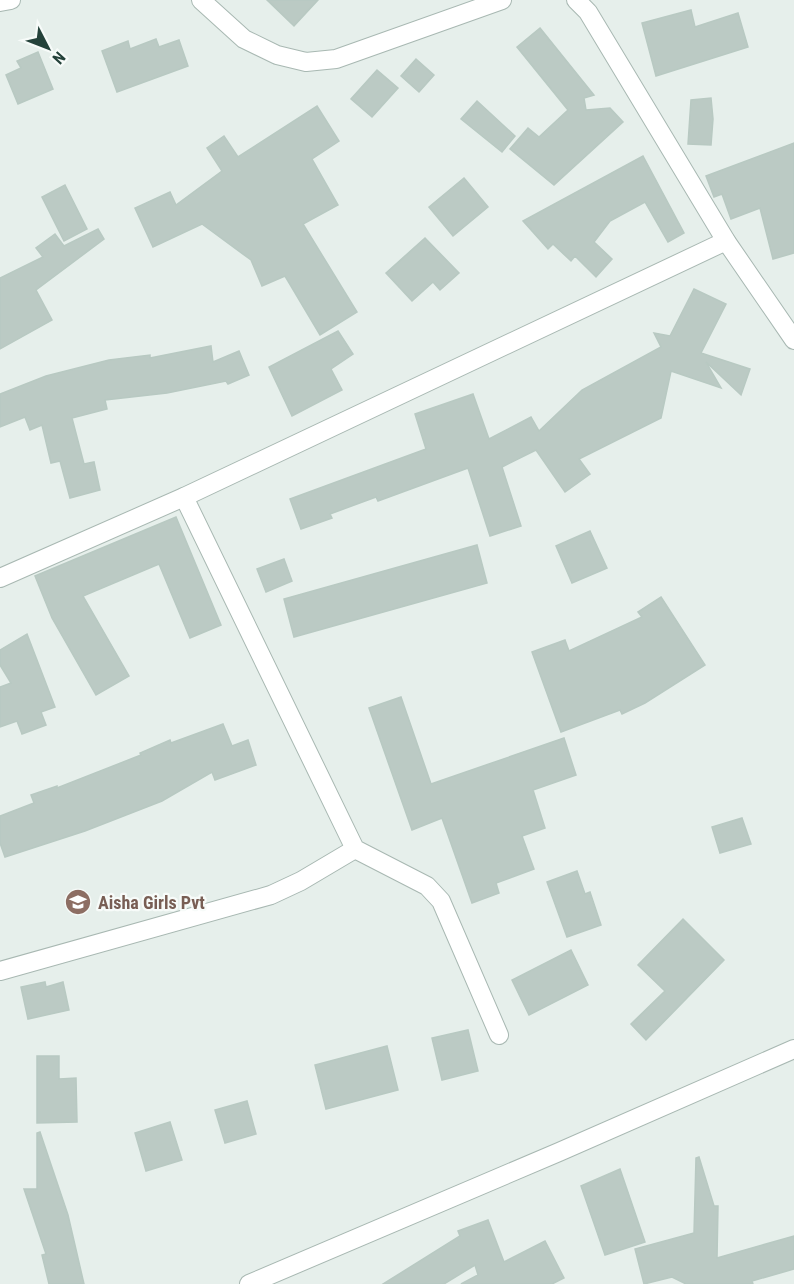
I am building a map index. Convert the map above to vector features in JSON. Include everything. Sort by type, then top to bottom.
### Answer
[{"type":"street","points":[[0,2],[11,0]]},
{"type":"street","points":[[201,0],[244,39],[277,55],[306,62],[336,59],[498,1]]},
{"type":"street","points":[[576,0],[588,12],[726,241],[794,340]]},
{"type":"street","points":[[0,578],[184,497],[726,241]]},
{"type":"street","points":[[184,497],[355,849],[427,886],[441,901],[499,1035]]},
{"type":"street","points":[[0,971],[271,895],[355,849]]},
{"type":"street","points":[[249,1284],[794,1049]]},
{"type":"building","points":[[267,0],[318,0],[294,26]]},
{"type":"building","points":[[691,10],[695,27],[738,13],[748,47],[656,76],[642,23]]},
{"type":"building","points":[[540,28],[594,95],[584,98],[586,110],[610,108],[623,122],[554,185],[510,149],[528,128],[539,137],[568,110],[517,47]]},
{"type":"building","points":[[156,39],[159,47],[179,40],[188,66],[117,92],[102,51],[128,41],[130,49]]},
{"type":"building","points":[[38,52],[53,89],[18,104],[6,75],[21,68],[17,61]]},
{"type":"building","points":[[416,59],[434,75],[419,92],[401,76]]},
{"type":"building","points":[[377,70],[398,88],[372,117],[351,99]]},
{"type":"building","points":[[711,98],[713,119],[711,145],[688,144],[691,100]]},
{"type":"building","points":[[477,101],[515,136],[502,152],[461,119]]},
{"type":"building","points":[[317,106],[339,141],[312,159],[338,205],[303,224],[357,312],[320,335],[285,276],[262,286],[251,260],[202,224],[153,247],[135,208],[170,192],[176,205],[222,171],[207,148],[224,136],[238,157]]},
{"type":"building","points":[[794,143],[794,253],[773,259],[760,208],[731,219],[722,194],[714,197],[706,176]]},
{"type":"building","points":[[643,156],[684,233],[668,242],[645,202],[610,221],[594,242],[612,259],[596,277],[575,256],[571,261],[553,244],[548,249],[523,221]]},
{"type":"building","points":[[464,178],[488,207],[453,236],[429,207]]},
{"type":"building","points":[[65,185],[87,229],[64,241],[42,197]]},
{"type":"building","points":[[98,229],[104,239],[36,290],[52,320],[0,349],[0,278],[43,257],[36,248],[55,234],[64,246]]},
{"type":"building","points":[[425,238],[459,273],[440,290],[433,282],[412,301],[386,273]]},
{"type":"building","points":[[694,289],[726,304],[701,353],[750,369],[741,395],[706,362],[721,388],[671,371],[661,418],[579,459],[590,474],[565,492],[536,450],[502,467],[521,526],[490,536],[468,468],[378,501],[376,497],[330,514],[332,518],[301,529],[290,499],[426,449],[415,414],[473,394],[489,439],[531,417],[539,431],[582,390],[661,347],[654,333],[670,336]]},
{"type":"building","points":[[338,331],[353,354],[331,369],[342,390],[292,416],[269,367]]},
{"type":"building","points":[[211,346],[213,362],[239,351],[249,375],[228,384],[226,381],[167,393],[105,400],[107,409],[72,418],[84,464],[94,462],[100,490],[70,498],[60,461],[51,463],[42,425],[30,430],[25,417],[0,427],[0,394],[46,376],[109,360],[150,355],[150,358]]},
{"type":"building","points":[[176,517],[221,625],[190,638],[159,564],[83,596],[129,676],[96,695],[52,618],[35,576]]},
{"type":"building","points":[[590,531],[607,568],[572,583],[556,546]]},
{"type":"building","points":[[477,545],[487,583],[294,637],[284,599]]},
{"type":"building","points":[[284,559],[292,581],[266,592],[257,569]]},
{"type":"building","points":[[661,597],[705,665],[645,703],[622,714],[620,710],[561,732],[532,652],[565,640],[569,651],[642,617],[638,612]]},
{"type":"building","points":[[27,634],[55,707],[41,712],[46,725],[22,734],[17,721],[0,727],[0,687],[11,683],[0,665],[0,650]]},
{"type":"building","points":[[401,697],[431,784],[564,738],[576,775],[533,790],[545,828],[522,836],[534,869],[496,883],[499,893],[472,903],[442,818],[412,830],[369,708]]},
{"type":"building","points":[[223,724],[232,746],[248,740],[256,765],[215,780],[212,772],[162,801],[85,831],[5,857],[0,843],[0,816],[34,803],[31,795],[57,786],[57,788],[141,755],[140,753],[170,740],[171,743]]},
{"type":"building","points":[[742,818],[751,844],[720,853],[712,827]]},
{"type":"building","points":[[577,871],[585,894],[590,892],[601,925],[567,937],[547,882]]},
{"type":"building","points":[[683,919],[724,960],[646,1040],[631,1024],[665,991],[638,965]]},
{"type":"building","points":[[571,950],[588,985],[529,1015],[512,980]]},
{"type":"building","points":[[45,982],[46,987],[63,982],[69,1010],[28,1019],[21,987]]},
{"type":"building","points":[[468,1030],[478,1071],[442,1080],[432,1038]]},
{"type":"building","points":[[387,1046],[398,1090],[326,1109],[315,1065]]},
{"type":"building","points":[[37,1056],[59,1056],[59,1079],[76,1078],[77,1122],[37,1123]]},
{"type":"building","points":[[247,1101],[256,1134],[225,1143],[215,1110]]},
{"type":"building","points":[[170,1122],[182,1160],[146,1171],[135,1133]]},
{"type":"building","points":[[40,1132],[68,1215],[84,1284],[49,1284],[42,1255],[46,1254],[24,1189],[37,1189],[37,1133]]},
{"type":"building","points":[[699,1157],[714,1206],[718,1206],[717,1258],[794,1236],[794,1269],[752,1281],[753,1284],[686,1284],[672,1277],[644,1284],[635,1249],[694,1233],[696,1158]]},
{"type":"building","points":[[620,1169],[645,1242],[605,1255],[581,1186]]},
{"type":"building","points":[[488,1220],[504,1262],[545,1241],[564,1278],[552,1284],[461,1284],[478,1275],[475,1265],[444,1284],[383,1284],[460,1236],[458,1231]]},
{"type":"place","name":"Aisha Girls Pvt","points":[[78,902]]}]
